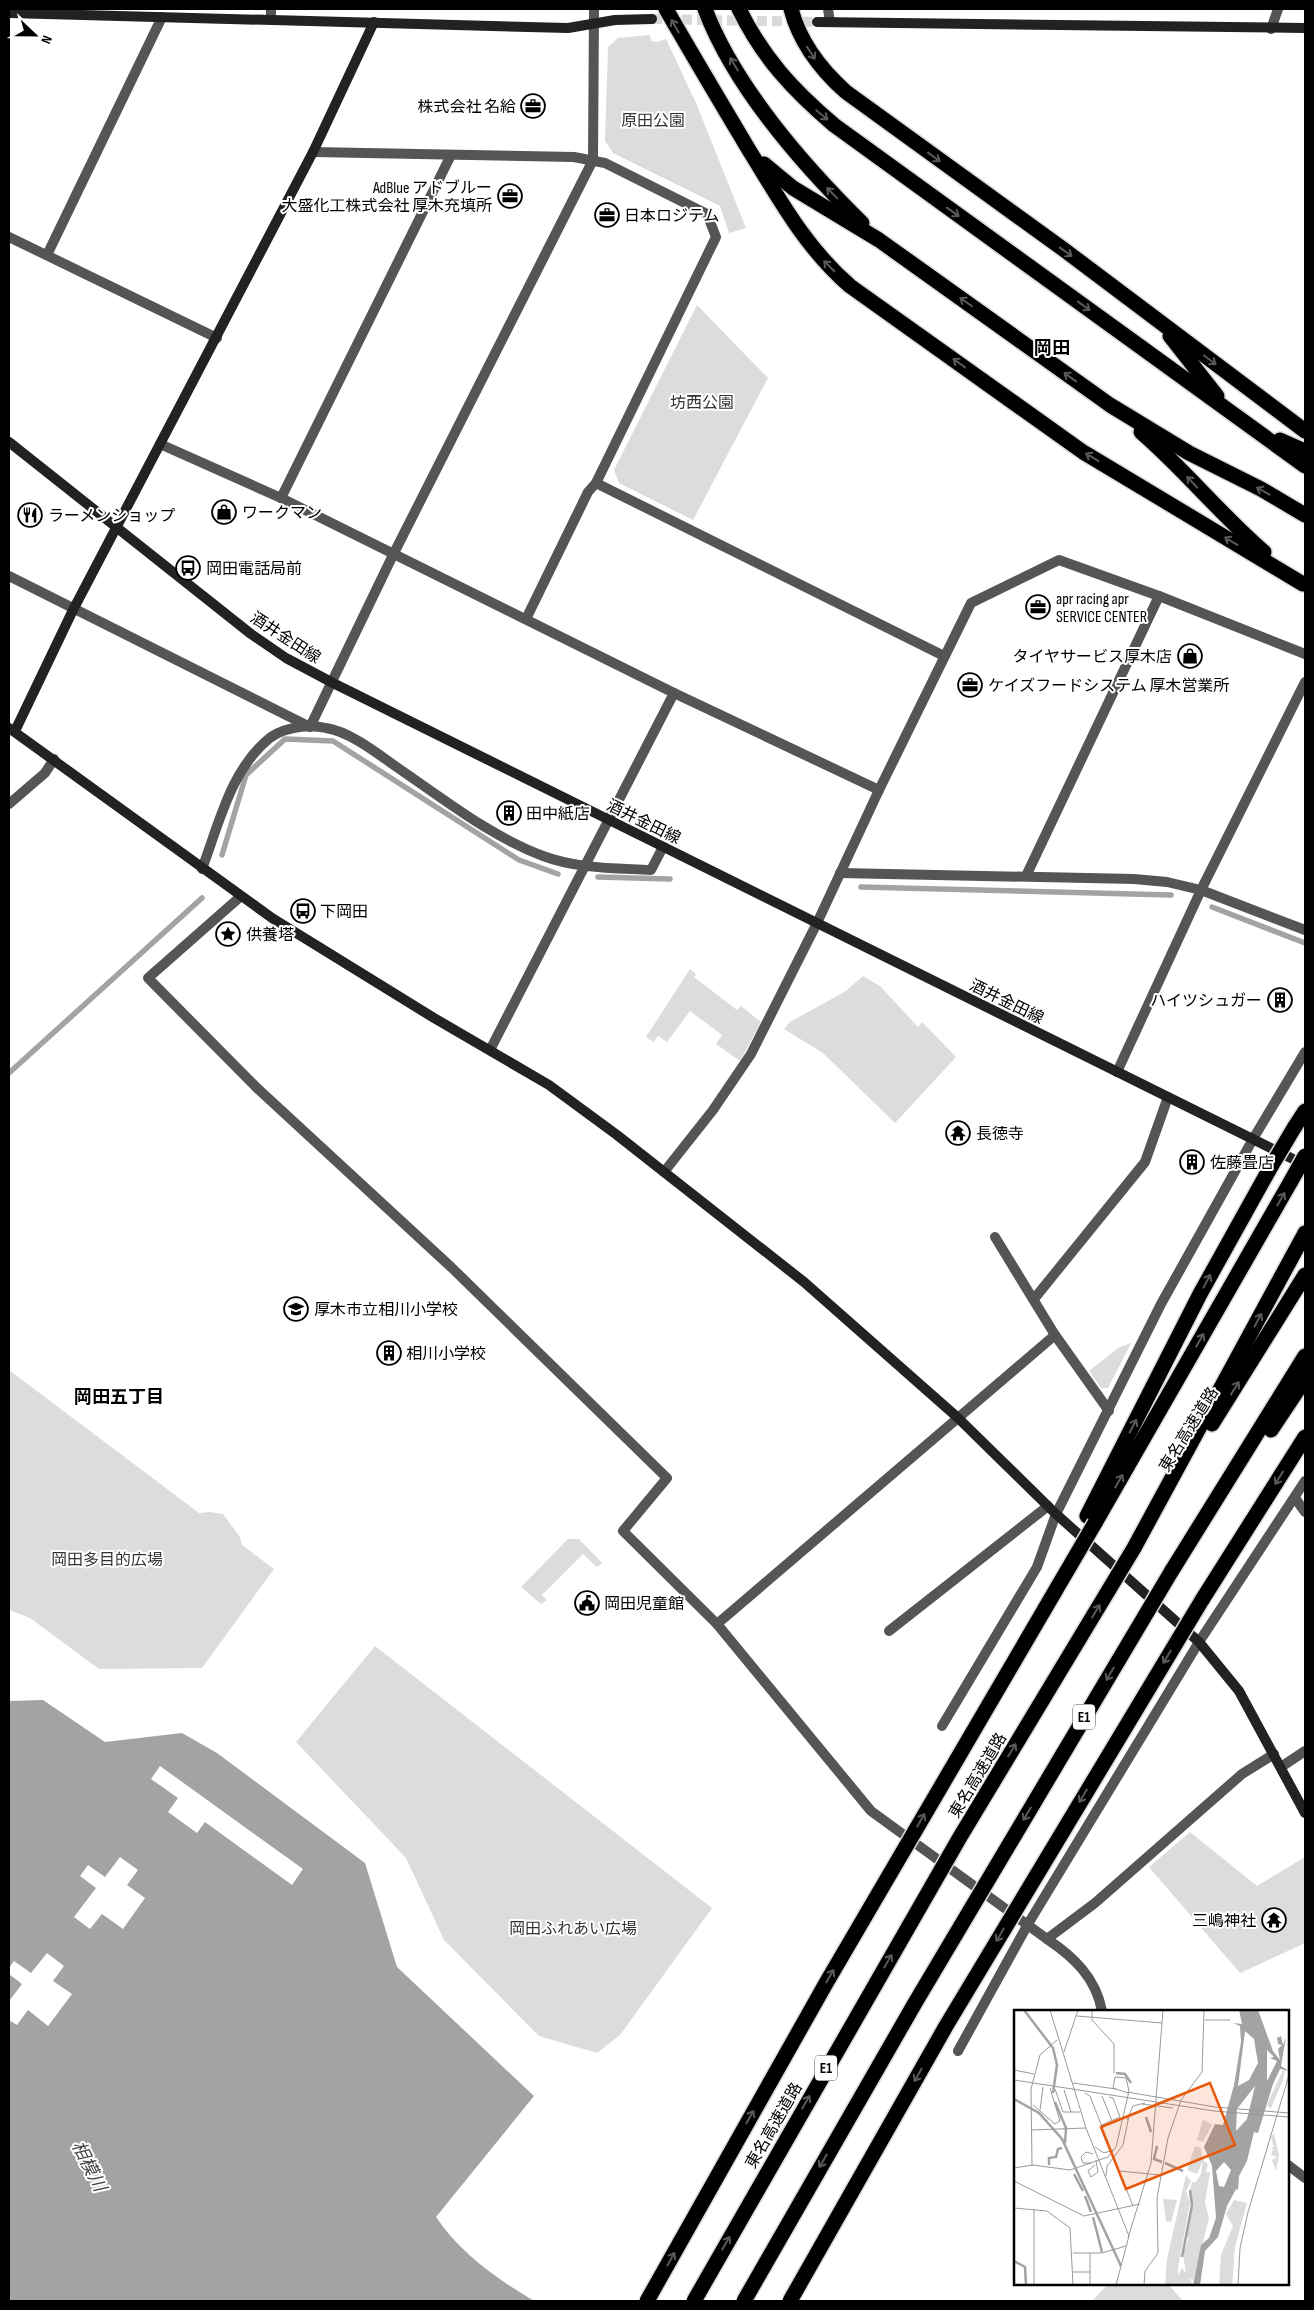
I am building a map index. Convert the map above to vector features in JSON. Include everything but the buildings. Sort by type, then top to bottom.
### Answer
[{"type":"highway","points":[[666,9],[717,100],[798,230],[820,258],[850,286],[1083,452],[1304,585]]},
{"type":"highway","points":[[705,9],[745,84],[792,149],[830,192],[879,240]]},
{"type":"highway","points":[[738,9],[748,29],[773,66],[834,125],[1305,466]]},
{"type":"highway","points":[[792,9],[801,37],[810,52],[826,73],[846,92],[1305,431]]},
{"type":"highway","points":[[745,143],[775,175],[793,188],[879,240],[1110,405],[1189,453],[1261,489],[1305,515]]},
{"type":"highway","points":[[1157,320],[1229,411]]},
{"type":"highway","points":[[1110,405],[1177,466],[1240,531],[1304,585]]},
{"type":"highway","points":[[1255,429],[1305,451]]},
{"type":"highway","points":[[647,2301],[825,1985],[1053,1594],[1204,1287],[1269,1170],[1305,1111]]},
{"type":"highway","points":[[1091,1519],[1305,1156]]},
{"type":"highway","points":[[1134,1548],[1305,1233]]},
{"type":"highway","name":"東名高速道路","points":[[694,2301],[960,1837],[1134,1548],[1305,1276]]},
{"type":"highway","name":"E1","points":[[744,2301],[915,2003],[1171,1572],[1305,1356]]},
{"type":"highway","points":[[1171,1572],[1247,1466],[1305,1379]]},
{"type":"highway","points":[[790,2301],[842,2207],[1025,1892],[1202,1600],[1305,1437]]},
{"type":"street","points":[[310,727],[333,683],[393,555],[593,160],[594,9]]},
{"type":"street","points":[[828,9],[830,22]]},
{"type":"street","points":[[1271,29],[1278,9]]},
{"type":"street","points":[[9,13],[162,17],[270,14],[374,22],[568,28],[615,20],[652,19]]},
{"type":"street","points":[[47,255],[162,17]]},
{"type":"street","points":[[374,22],[313,152],[12,729],[240,897],[426,1013],[550,1085],[804,1282],[956,1417],[1056,1514],[1199,1642],[1239,1691],[1305,1813]]},
{"type":"street","points":[[817,22],[1305,28]]},
{"type":"street","points":[[313,152],[574,157],[605,163],[707,214],[716,237],[596,483],[588,492],[526,620]]},
{"type":"street","points":[[281,498],[451,155]]},
{"type":"street","points":[[9,237],[217,338]]},
{"type":"street","name":"酒井金田線","points":[[9,442],[250,634],[286,658],[609,821],[1305,1164]]},
{"type":"street","points":[[160,444],[281,498],[674,693],[879,790]]},
{"type":"street","points":[[596,483],[944,656]]},
{"type":"street","points":[[664,1172],[713,1110],[751,1054],[817,923],[879,790],[971,604],[1059,560],[1159,596],[1305,654]]},
{"type":"street","points":[[9,576],[73,610],[310,727]]},
{"type":"street","points":[[1026,876],[1159,596]]},
{"type":"street","points":[[1117,1072],[1201,890],[1305,682]]},
{"type":"street","points":[[490,1050],[674,693]]},
{"type":"street","points":[[205,871],[238,775],[253,754],[273,736],[288,729],[310,727],[327,728],[360,742],[498,836],[544,856],[584,867],[651,870],[663,847]]},
{"type":"street","points":[[9,804],[45,773],[54,759]]},
{"type":"street","points":[[840,873],[1026,876],[1134,879],[1167,882],[1201,890],[1305,930]]},
{"type":"street","points":[[240,897],[148,978],[258,1088],[451,1267],[667,1478],[623,1530],[717,1624],[871,1811],[1070,1956],[1089,1976],[1098,1995],[1102,2010]]},
{"type":"street","points":[[942,1726],[1037,1567],[1056,1514],[1161,1304],[1253,1138],[1305,1052]]},
{"type":"street","points":[[1034,1299],[1145,1162],[1168,1097]]},
{"type":"street","points":[[995,1237],[1055,1335],[1109,1411]]},
{"type":"street","points":[[717,1624],[956,1417],[1055,1335]]},
{"type":"street","points":[[958,2051],[1028,1924],[1199,1642],[1305,1481]]},
{"type":"street","points":[[1295,1498],[1305,1512]]},
{"type":"street","points":[[889,1631],[1048,1506]]},
{"type":"street","points":[[1281,1767],[1305,1751]]},
{"type":"street","points":[[1047,1939],[1095,1903],[1242,1774],[1274,1754]]},
{"type":"street","points":[[1289,2166],[1305,2178]]},
{"type":"green space","name":"原田公園","points":[[650,35],[651,41],[657,42],[666,39],[696,103],[746,228],[729,233],[720,206],[613,153],[605,141],[608,47],[618,38]]},
{"type":"green space","name":"坊西公園","points":[[697,305],[768,378],[693,520],[619,483],[614,470]]},
{"type":"green space","points":[[690,969],[696,974],[694,977],[737,1010],[741,1006],[761,1022],[740,1061],[716,1044],[722,1035],[690,1011],[667,1042],[658,1036],[654,1042],[646,1037]]},
{"type":"green space","points":[[863,976],[880,986],[918,1027],[922,1022],[956,1057],[895,1123],[823,1053],[784,1029],[790,1022],[846,991]]},
{"type":"green space","points":[[1131,1343],[1108,1388],[1101,1388],[1089,1371],[1118,1348]]},
{"type":"green space","name":"岡田多目的広場","points":[[9,1370],[199,1513],[223,1514],[240,1537],[242,1545],[274,1569],[202,1668],[99,1669],[30,1618],[9,1610]]},
{"type":"green space","points":[[568,1539],[579,1539],[602,1563],[597,1567],[583,1554],[542,1595],[547,1600],[541,1604],[521,1587]]},
{"type":"green space","name":"岡田ふれあい広場","points":[[375,1646],[712,1908],[620,2035],[597,2053],[539,2036],[444,1940],[406,1858],[296,1742]]},
{"type":"green space","points":[[1190,1832],[1257,1886],[1305,1857],[1305,1943],[1240,1973],[1149,1867]]},
{"type":"green space","points":[[1107,2285],[1169,2285],[1183,2301],[1092,2301]]},
{"type":"water","name":"相模川","points":[[43,1700],[105,1742],[182,1733],[217,1753],[365,1863],[397,1967],[534,2096],[436,2217],[468,2254],[506,2283],[534,2301],[9,2301],[9,2020],[17,2025],[28,2010],[48,2026],[72,1994],[53,1981],[64,1966],[47,1953],[31,1973],[14,1961],[9,1968],[9,1701]],"holes":[[[160,1766],[303,1869],[292,1885],[205,1822],[197,1833],[168,1812],[178,1798],[151,1779]],[[120,1857],[138,1870],[127,1885],[145,1898],[123,1929],[102,1914],[90,1929],[74,1917],[96,1888],[80,1876],[88,1865],[105,1877]]]},
{"type":"water","points":[[9,1974],[22,1984],[9,2001]]},
{"type":"waterway","points":[[222,855],[246,775],[285,739],[333,741],[519,860],[558,874]]},
{"type":"waterway","points":[[598,877],[670,879]]},
{"type":"waterway","points":[[861,887],[1171,895]]},
{"type":"waterway","points":[[9,1073],[202,898]]},
{"type":"waterway","points":[[1212,907],[1305,943]]},
{"type":"tunnel","points":[[652,19],[817,22]]},
{"type":"place","name":"株式会社 名給","points":[[533,106]]},
{"type":"place","name":"AdBlue アドブルー 大盛化工株式会社 厚木充填所","points":[[510,196]]},
{"type":"place","name":"日本ロジテム","points":[[607,215]]},
{"type":"place","name":"ワークマン","points":[[224,512]]},
{"type":"place","name":"ラーメンショップ","points":[[30,515]]},
{"type":"place","name":"岡田電話局前","points":[[188,568]]},
{"type":"place","name":"apr racing apr SERVICE CENTER","points":[[1038,607]]},
{"type":"place","name":"タイヤサービス厚木店","points":[[1190,656]]},
{"type":"place","name":"ケイズフードシステム 厚木営業所","points":[[970,685]]},
{"type":"place","name":"田中紙店","points":[[509,813]]},
{"type":"place","name":"下岡田","points":[[303,911]]},
{"type":"place","name":"供養塔","points":[[228,934]]},
{"type":"place","name":"ハイツシュガー","points":[[1280,1000]]},
{"type":"place","name":"長徳寺","points":[[958,1133]]},
{"type":"place","name":"佐藤畳店","points":[[1192,1162]]},
{"type":"place","name":"厚木市立相川小学校","points":[[296,1309]]},
{"type":"place","name":"相川小学校","points":[[389,1353]]},
{"type":"place","name":"岡田児童館","points":[[587,1603]]},
{"type":"place","name":"三嶋神社","points":[[1274,1920]]},
{"type":"district","name":"岡田","points":[[1052,348]]},
{"type":"district","name":"岡田五丁目","points":[[119,1397]]}]
